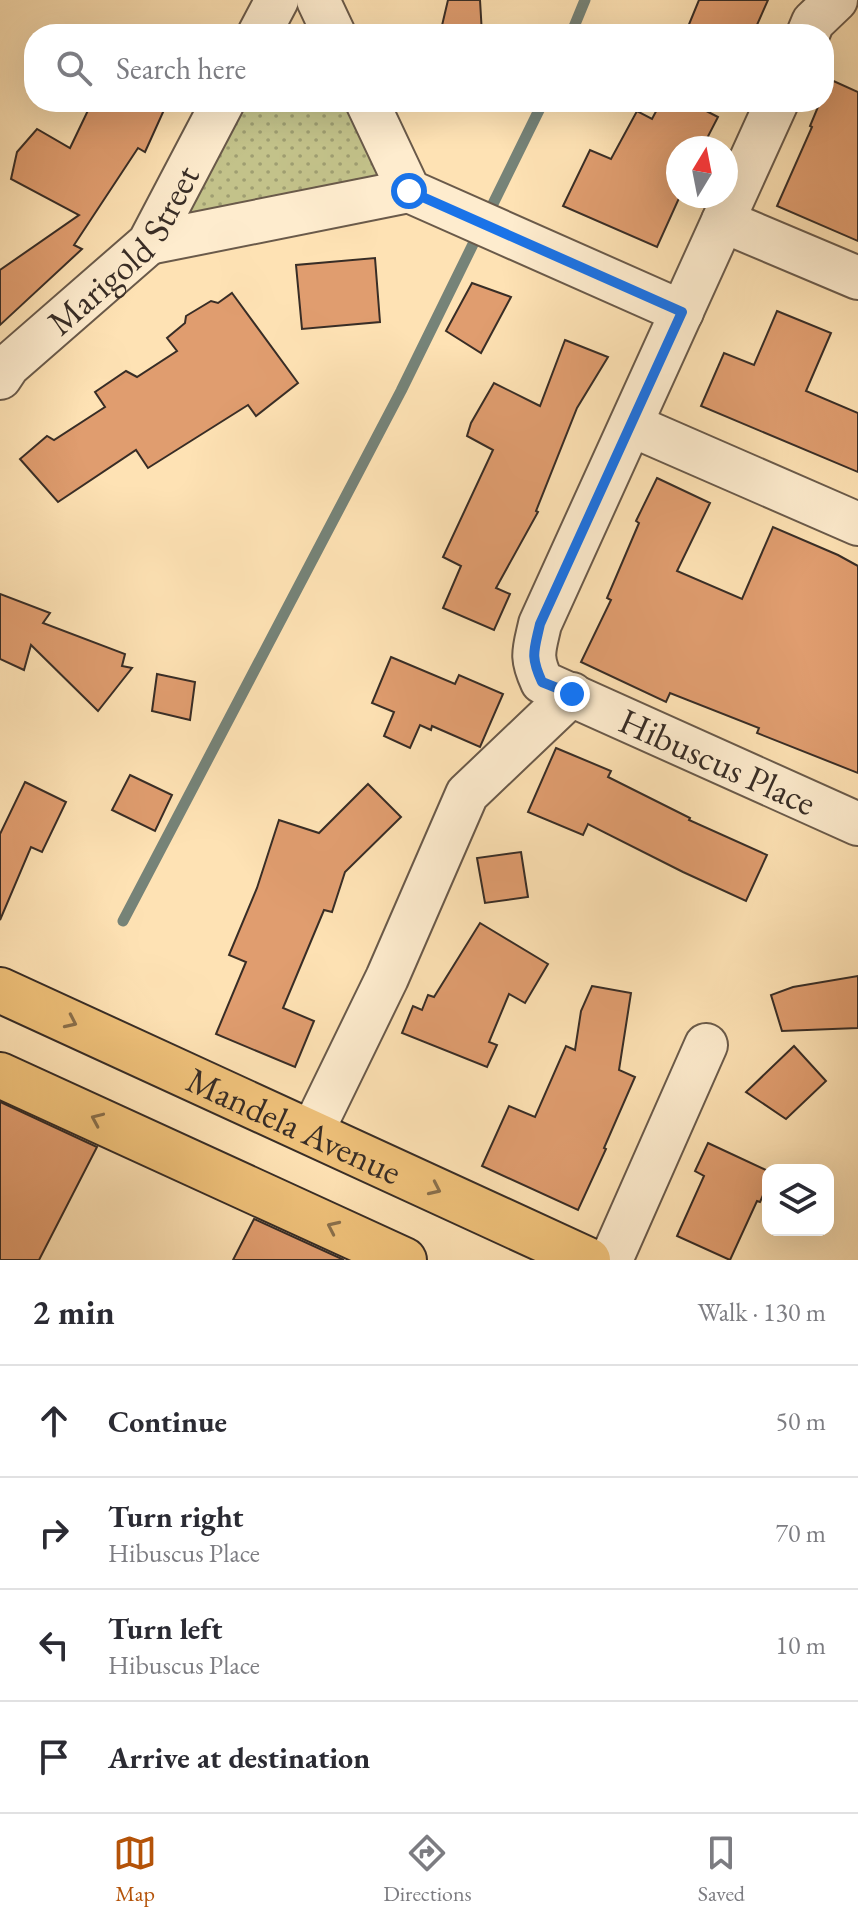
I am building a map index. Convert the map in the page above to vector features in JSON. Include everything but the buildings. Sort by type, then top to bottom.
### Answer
[{"type":"main road","name":"Mandela Avenue","points":[[0,990],[588,1260]]},
{"type":"main road","points":[[0,1075],[404,1260]]},
{"type":"street","points":[[264,24],[277,0]]},
{"type":"street","points":[[318,0],[329,24]]},
{"type":"street","points":[[812,24],[836,0]]},
{"type":"street","name":"Marigold Street","points":[[3,369],[149,243],[218,112]]},
{"type":"street","points":[[372,112],[409,191]]},
{"type":"street","name":"Hibuscus Place","points":[[772,112],[540,624],[533,657],[542,682],[858,824]]},
{"type":"street","points":[[149,243],[409,191],[682,312]]},
{"type":"street","points":[[723,221],[858,278]]},
{"type":"street","points":[[631,425],[858,524]]},
{"type":"street","points":[[312,1132],[387,978],[467,794],[572,694]]},
{"type":"street","points":[[611,1260],[706,1045]]},
{"type":"shaded area","points":[[233,112],[354,112],[385,179],[171,225]]},
{"type":"waterway","points":[[575,24],[585,0]]},
{"type":"waterway","points":[[487,216],[538,112]]},
{"type":"waterway","points":[[123,921],[401,391],[479,232]]},
{"type":"route","points":[[409,191],[682,312],[540,624],[533,657],[536,669],[542,682],[572,694]]}]
